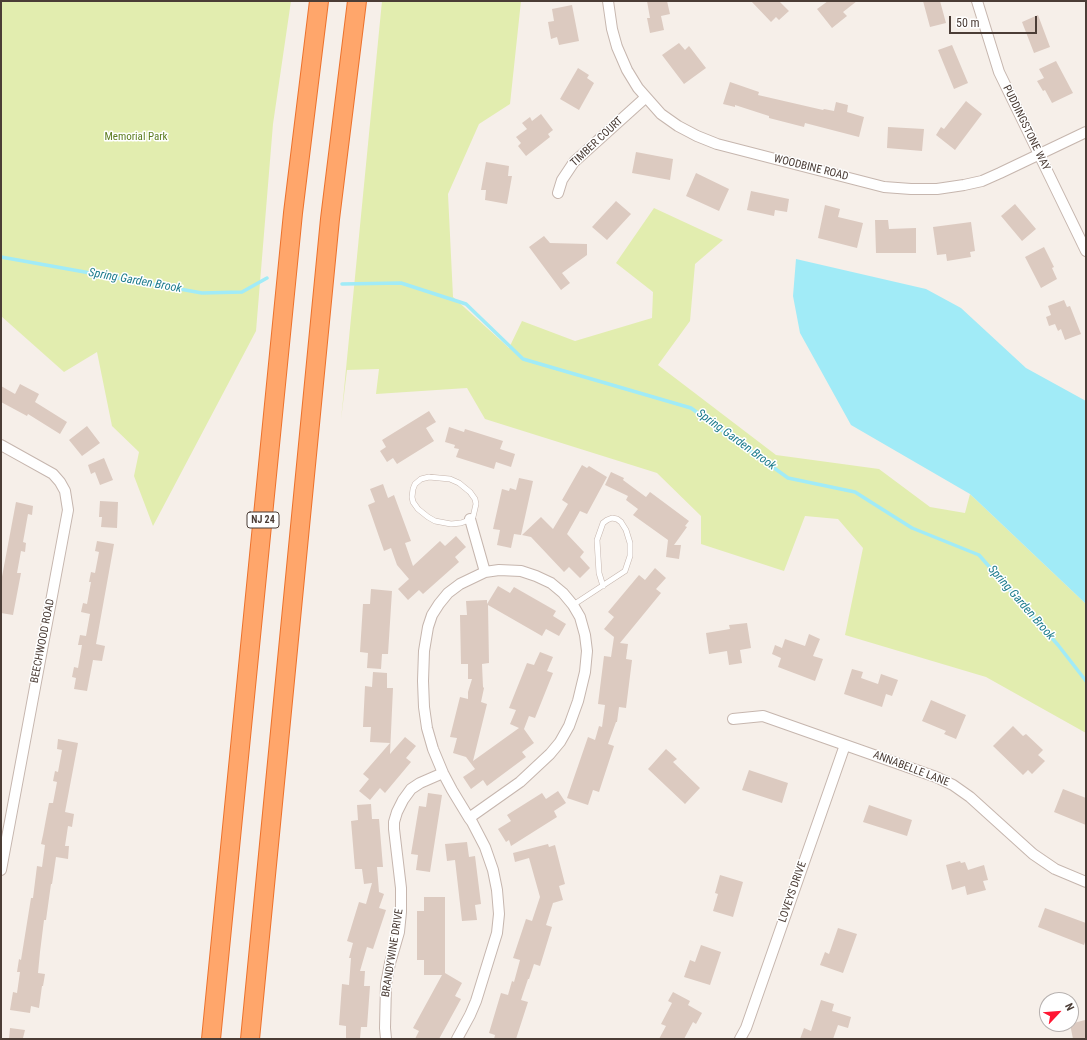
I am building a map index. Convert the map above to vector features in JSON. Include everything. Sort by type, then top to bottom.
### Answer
[{"type":"highway","name":"NJ 24","points":[[210,1039],[293,213],[319,1]]},
{"type":"highway","points":[[250,1039],[330,219],[357,1]]},
{"type":"street","name":"WOODBINE ROAD","points":[[608,1],[612,29],[617,47],[627,70],[646,98],[661,114],[678,126],[717,144],[884,187],[937,189],[964,185],[994,176],[1086,132]]},
{"type":"street","name":"PUDDINGSTONE WAY","points":[[976,1],[999,72],[1086,251]]},
{"type":"street","name":"TIMBER COURT","points":[[558,193],[562,180],[574,162],[646,98]]},
{"type":"street","name":"BEECHWOOD ROAD","points":[[1,445],[53,474],[65,491],[68,510],[1,870]]},
{"type":"street","points":[[470,519],[485,572]]},
{"type":"street","points":[[457,1039],[476,1001],[496,933],[499,914],[497,890],[485,847],[443,773],[433,749],[427,728],[424,707],[424,666],[428,628],[432,615],[439,604],[448,593],[460,584],[485,572],[499,570],[521,571],[551,583],[573,605],[580,617],[585,635],[587,651],[585,672],[578,700],[569,726],[560,742],[535,769],[520,782],[469,818]]},
{"type":"street","name":"ANNABELLE LANE","points":[[733,719],[763,716],[936,777],[953,785],[970,797],[1032,854],[1055,869],[1086,882]]},
{"type":"street","name":"LOVEYS DRIVE","points":[[740,1039],[746,1028],[844,745]]},
{"type":"street","name":"BRANDYWINE DRIVE","points":[[386,1039],[386,984],[399,932],[401,912],[401,888],[394,822],[400,806],[411,789],[420,783],[443,773]]},
{"type":"lane","points":[[429,476],[450,478],[470,492],[475,499],[475,512],[470,519],[461,523],[451,524],[440,522],[428,517],[418,509],[413,502],[412,489],[421,479],[429,476]]},
{"type":"lane","points":[[573,605],[603,586],[625,571],[630,556],[630,543],[626,530],[621,522],[612,518],[603,524],[598,540],[599,573],[603,586]]},
{"type":"green space","name":"Memorial Park","points":[[1,1],[291,1],[273,124],[256,331],[153,526],[134,476],[139,452],[112,426],[97,352],[64,372],[1,316]]},
{"type":"green space","points":[[382,1],[521,1],[510,104],[479,124],[448,194],[453,297],[509,348],[522,321],[575,341],[652,318],[653,292],[616,263],[654,208],[723,240],[695,264],[690,321],[658,365],[776,455],[879,469],[930,507],[965,513],[970,494],[1086,604],[1086,733],[986,677],[845,635],[863,548],[838,519],[805,516],[784,571],[701,544],[701,516],[657,473],[485,419],[467,388],[376,394],[379,369],[347,370],[341,420]]},
{"type":"water","points":[[796,259],[926,289],[961,308],[1026,368],[1086,401],[1086,604],[970,494],[851,425],[800,333],[793,296]]},
{"type":"building","points":[[647,1],[667,1],[670,14],[661,16],[664,30],[650,33],[647,18],[650,18]]},
{"type":"building","points":[[751,1],[779,1],[789,11],[779,20],[776,17],[771,22]]},
{"type":"building","points":[[828,1],[857,1],[843,12],[847,16],[832,28],[817,9]]},
{"type":"building","points":[[923,1],[940,1],[946,23],[930,27]]},
{"type":"building","points":[[572,5],[579,41],[559,45],[557,37],[551,39],[548,22],[554,21],[552,9]]},
{"type":"building","points":[[1038,15],[1050,47],[1034,53],[1022,22]]},
{"type":"building","points":[[679,43],[685,50],[689,46],[706,68],[684,84],[662,55]]},
{"type":"building","points":[[952,45],[968,83],[954,89],[938,50]]},
{"type":"building","points":[[1056,61],[1073,93],[1052,103],[1045,90],[1043,91],[1037,81],[1044,78],[1039,69]]},
{"type":"building","points":[[578,68],[589,75],[587,78],[594,83],[579,110],[560,99]]},
{"type":"building","points":[[730,82],[759,92],[758,95],[823,110],[834,111],[836,102],[848,105],[847,112],[864,117],[859,137],[805,123],[804,127],[769,118],[769,116],[735,105],[735,107],[723,104]]},
{"type":"building","points":[[966,101],[982,114],[955,150],[936,135],[941,127],[944,129]]},
{"type":"building","points":[[541,114],[553,130],[548,134],[550,137],[526,156],[518,146],[521,143],[516,137],[527,129],[522,123],[530,117],[532,121]]},
{"type":"building","points":[[888,127],[924,129],[922,151],[887,148]]},
{"type":"building","points":[[636,152],[673,159],[670,180],[632,173]]},
{"type":"building","points":[[486,162],[509,166],[508,176],[512,176],[507,204],[485,200],[486,190],[481,190]]},
{"type":"building","points":[[696,173],[729,189],[719,211],[686,196]]},
{"type":"building","points":[[751,191],[789,199],[787,212],[775,210],[774,216],[747,210]]},
{"type":"building","points":[[616,201],[631,214],[607,240],[592,227]]},
{"type":"building","points":[[1015,204],[1036,229],[1022,241],[1001,216]]},
{"type":"building","points":[[825,205],[840,209],[838,217],[863,223],[857,248],[818,238]]},
{"type":"building","points":[[875,220],[888,220],[889,229],[916,228],[916,253],[876,253]]},
{"type":"building","points":[[971,222],[975,251],[970,252],[971,257],[947,261],[946,254],[937,255],[933,227]]},
{"type":"building","points":[[544,236],[550,243],[587,244],[587,255],[562,273],[570,283],[561,290],[529,247]]},
{"type":"building","points":[[1044,247],[1054,267],[1052,268],[1057,279],[1041,288],[1025,257]]},
{"type":"building","points":[[1064,300],[1067,307],[1070,306],[1081,334],[1065,340],[1061,329],[1058,331],[1055,324],[1049,326],[1046,317],[1051,315],[1048,306]]},
{"type":"building","points":[[20,384],[39,394],[35,402],[67,422],[60,434],[28,414],[27,416],[1,402],[1,386],[15,394]]},
{"type":"building","points":[[429,411],[436,422],[426,428],[434,441],[397,464],[393,458],[387,462],[380,451],[386,447],[382,440]]},
{"type":"building","points":[[87,426],[100,443],[82,456],[69,440]]},
{"type":"building","points":[[449,427],[464,432],[465,429],[503,441],[500,449],[515,454],[511,467],[496,462],[494,469],[456,457],[459,449],[454,448],[455,445],[445,442]]},
{"type":"building","points":[[104,458],[113,480],[100,485],[95,472],[91,474],[88,465]]},
{"type":"building","points":[[582,465],[587,468],[589,466],[607,477],[587,514],[580,511],[567,534],[584,552],[580,557],[590,568],[580,578],[569,567],[564,572],[531,537],[522,535],[541,517],[553,529],[568,504],[562,500]]},
{"type":"building","points":[[611,472],[624,478],[623,480],[646,497],[650,492],[689,521],[685,526],[687,527],[674,545],[681,545],[679,559],[666,557],[668,540],[633,515],[638,509],[626,500],[628,496],[605,485]]},
{"type":"building","points":[[519,478],[533,481],[521,535],[514,534],[511,548],[497,545],[500,530],[493,529],[502,489],[509,491],[510,488],[516,490]]},
{"type":"building","points":[[383,484],[388,498],[394,495],[411,541],[405,543],[413,566],[440,541],[445,546],[456,536],[466,547],[455,557],[459,562],[423,594],[419,590],[408,600],[398,589],[409,579],[397,565],[391,548],[384,551],[368,505],[375,502],[370,489]]},
{"type":"building","points":[[100,501],[118,502],[117,528],[101,527],[102,517],[99,517]]},
{"type":"building","points":[[16,502],[33,506],[32,515],[28,514],[23,542],[26,543],[25,552],[21,551],[17,573],[21,573],[13,615],[1,613],[1,582]]},
{"type":"building","points":[[97,541],[114,544],[96,644],[105,646],[102,661],[93,660],[87,691],[74,689],[76,678],[72,677],[74,667],[78,668],[82,645],[78,645],[80,635],[86,636],[90,614],[81,612],[83,603],[87,604],[91,582],[89,582],[91,572],[95,573],[99,552],[95,551]]},
{"type":"building","points":[[655,568],[666,578],[656,589],[661,593],[620,643],[628,644],[626,659],[632,660],[626,708],[619,707],[617,722],[608,744],[614,746],[599,792],[593,790],[588,805],[567,798],[588,737],[595,740],[599,726],[602,727],[605,705],[598,704],[604,656],[611,657],[614,637],[604,629],[614,617],[608,612],[639,575],[645,580]]},
{"type":"building","points":[[498,586],[510,593],[514,587],[556,611],[553,616],[566,624],[559,636],[546,629],[542,636],[488,605],[489,663],[482,664],[484,688],[481,702],[487,704],[473,761],[519,728],[510,724],[516,710],[509,708],[527,663],[534,665],[540,652],[553,657],[547,671],[553,673],[535,718],[529,716],[524,729],[534,743],[522,752],[526,757],[487,786],[483,780],[471,789],[463,777],[475,769],[466,757],[453,753],[457,738],[450,737],[460,697],[468,699],[468,692],[472,679],[468,679],[468,664],[461,664],[460,615],[467,615],[466,601],[487,600],[487,604]]},
{"type":"building","points":[[371,589],[392,591],[388,654],[382,654],[381,669],[367,668],[368,653],[360,652],[363,604],[370,604]]},
{"type":"building","points":[[747,623],[751,648],[740,650],[742,663],[729,665],[727,651],[709,654],[706,633],[730,629],[729,625]]},
{"type":"building","points":[[809,634],[820,639],[813,656],[823,659],[815,681],[778,667],[781,658],[772,654],[775,645],[782,648],[785,639],[805,646]]},
{"type":"building","points":[[852,669],[863,672],[861,678],[878,684],[881,674],[898,680],[892,696],[886,694],[882,707],[844,694]]},
{"type":"building","points":[[373,672],[387,673],[387,688],[393,688],[390,754],[405,737],[416,746],[406,758],[411,762],[385,793],[380,788],[370,800],[359,791],[369,779],[363,774],[390,743],[370,742],[371,727],[363,727],[365,686],[372,687]]},
{"type":"building","points":[[931,700],[966,715],[956,739],[944,734],[946,731],[922,721]]},
{"type":"building","points":[[1013,726],[1023,736],[1026,734],[1043,750],[1038,755],[1045,761],[1032,774],[1028,770],[1023,775],[993,746]]},
{"type":"building","points":[[58,739],[78,743],[65,812],[74,814],[72,827],[68,826],[65,846],[69,846],[68,859],[56,857],[46,920],[44,920],[40,952],[38,973],[45,974],[43,986],[39,1008],[31,1006],[30,1013],[10,1010],[13,992],[17,993],[20,972],[17,972],[19,959],[21,960],[31,898],[33,898],[37,866],[42,867],[45,845],[41,844],[49,803],[53,803],[57,782],[53,781],[55,771],[58,772],[62,750],[57,749]]},
{"type":"building","points":[[666,749],[677,759],[673,762],[700,788],[685,804],[648,769]]},
{"type":"building","points":[[749,770],[788,783],[782,803],[742,790]]},
{"type":"building","points":[[1063,789],[1086,798],[1086,825],[1054,812]]},
{"type":"building","points":[[558,791],[566,803],[554,811],[557,817],[511,846],[509,840],[506,842],[498,829],[511,821],[507,815],[542,793],[546,799]]},
{"type":"building","points":[[428,793],[442,795],[430,872],[416,870],[418,855],[411,854],[419,806],[426,807]]},
{"type":"building","points":[[371,804],[372,819],[379,819],[383,867],[377,867],[379,892],[384,894],[379,908],[386,910],[373,949],[367,947],[360,971],[365,971],[364,986],[370,986],[367,1027],[361,1027],[360,1039],[346,1039],[346,1026],[339,1025],[342,984],[349,985],[351,958],[349,958],[353,943],[347,941],[359,902],[366,904],[372,883],[364,884],[362,869],[355,869],[351,821],[358,820],[357,805]]},
{"type":"building","points":[[869,805],[912,820],[907,836],[863,822]]},
{"type":"building","points":[[467,842],[469,857],[475,856],[481,904],[475,905],[477,920],[462,921],[455,860],[447,861],[445,844]]},
{"type":"building","points":[[548,844],[549,847],[555,845],[565,884],[559,886],[563,900],[553,903],[546,925],[552,927],[540,966],[534,964],[521,1000],[528,1002],[516,1039],[494,1039],[495,1035],[489,1033],[501,993],[508,995],[512,981],[514,982],[520,960],[513,958],[526,919],[532,921],[540,897],[529,858],[515,862],[513,853]]},
{"type":"building","points":[[960,861],[961,863],[965,862],[968,870],[984,865],[988,880],[983,881],[986,890],[967,895],[965,886],[952,890],[946,865]]},
{"type":"building","points":[[720,875],[743,882],[733,917],[713,911],[718,894],[715,893]]},
{"type":"building","points":[[424,897],[445,897],[445,973],[462,983],[455,996],[461,999],[439,1039],[415,1039],[419,1031],[413,1028],[442,975],[424,975],[424,960],[417,960],[417,911],[424,911]]},
{"type":"building","points":[[1045,908],[1086,923],[1086,939],[1084,945],[1038,927]]},
{"type":"building","points":[[838,928],[857,934],[843,973],[820,965],[825,952],[829,954]]},
{"type":"building","points":[[701,945],[721,952],[710,985],[684,977],[690,960],[695,962]]},
{"type":"building","points":[[673,992],[690,1001],[688,1005],[702,1013],[696,1024],[693,1022],[684,1039],[659,1039],[666,1026],[661,1024],[672,1003],[668,1001]]},
{"type":"building","points":[[821,1000],[834,1004],[832,1011],[851,1017],[848,1028],[838,1025],[833,1039],[800,1039],[804,1028],[811,1031]]},
{"type":"building","points":[[1085,1020],[1086,1039],[1073,1039],[1072,1032],[1079,1032],[1079,1022]]},
{"type":"building","points":[[10,1028],[25,1030],[23,1038],[9,1039]]},
{"type":"waterway","name":"Spring Garden Brook","points":[[1,257],[202,293],[242,292],[267,278]]},
{"type":"waterway","name":"Spring Garden Brook","points":[[342,284],[401,283],[466,304],[523,359],[691,408],[788,478],[855,492],[912,528],[979,555],[1058,645],[1086,681]]}]
